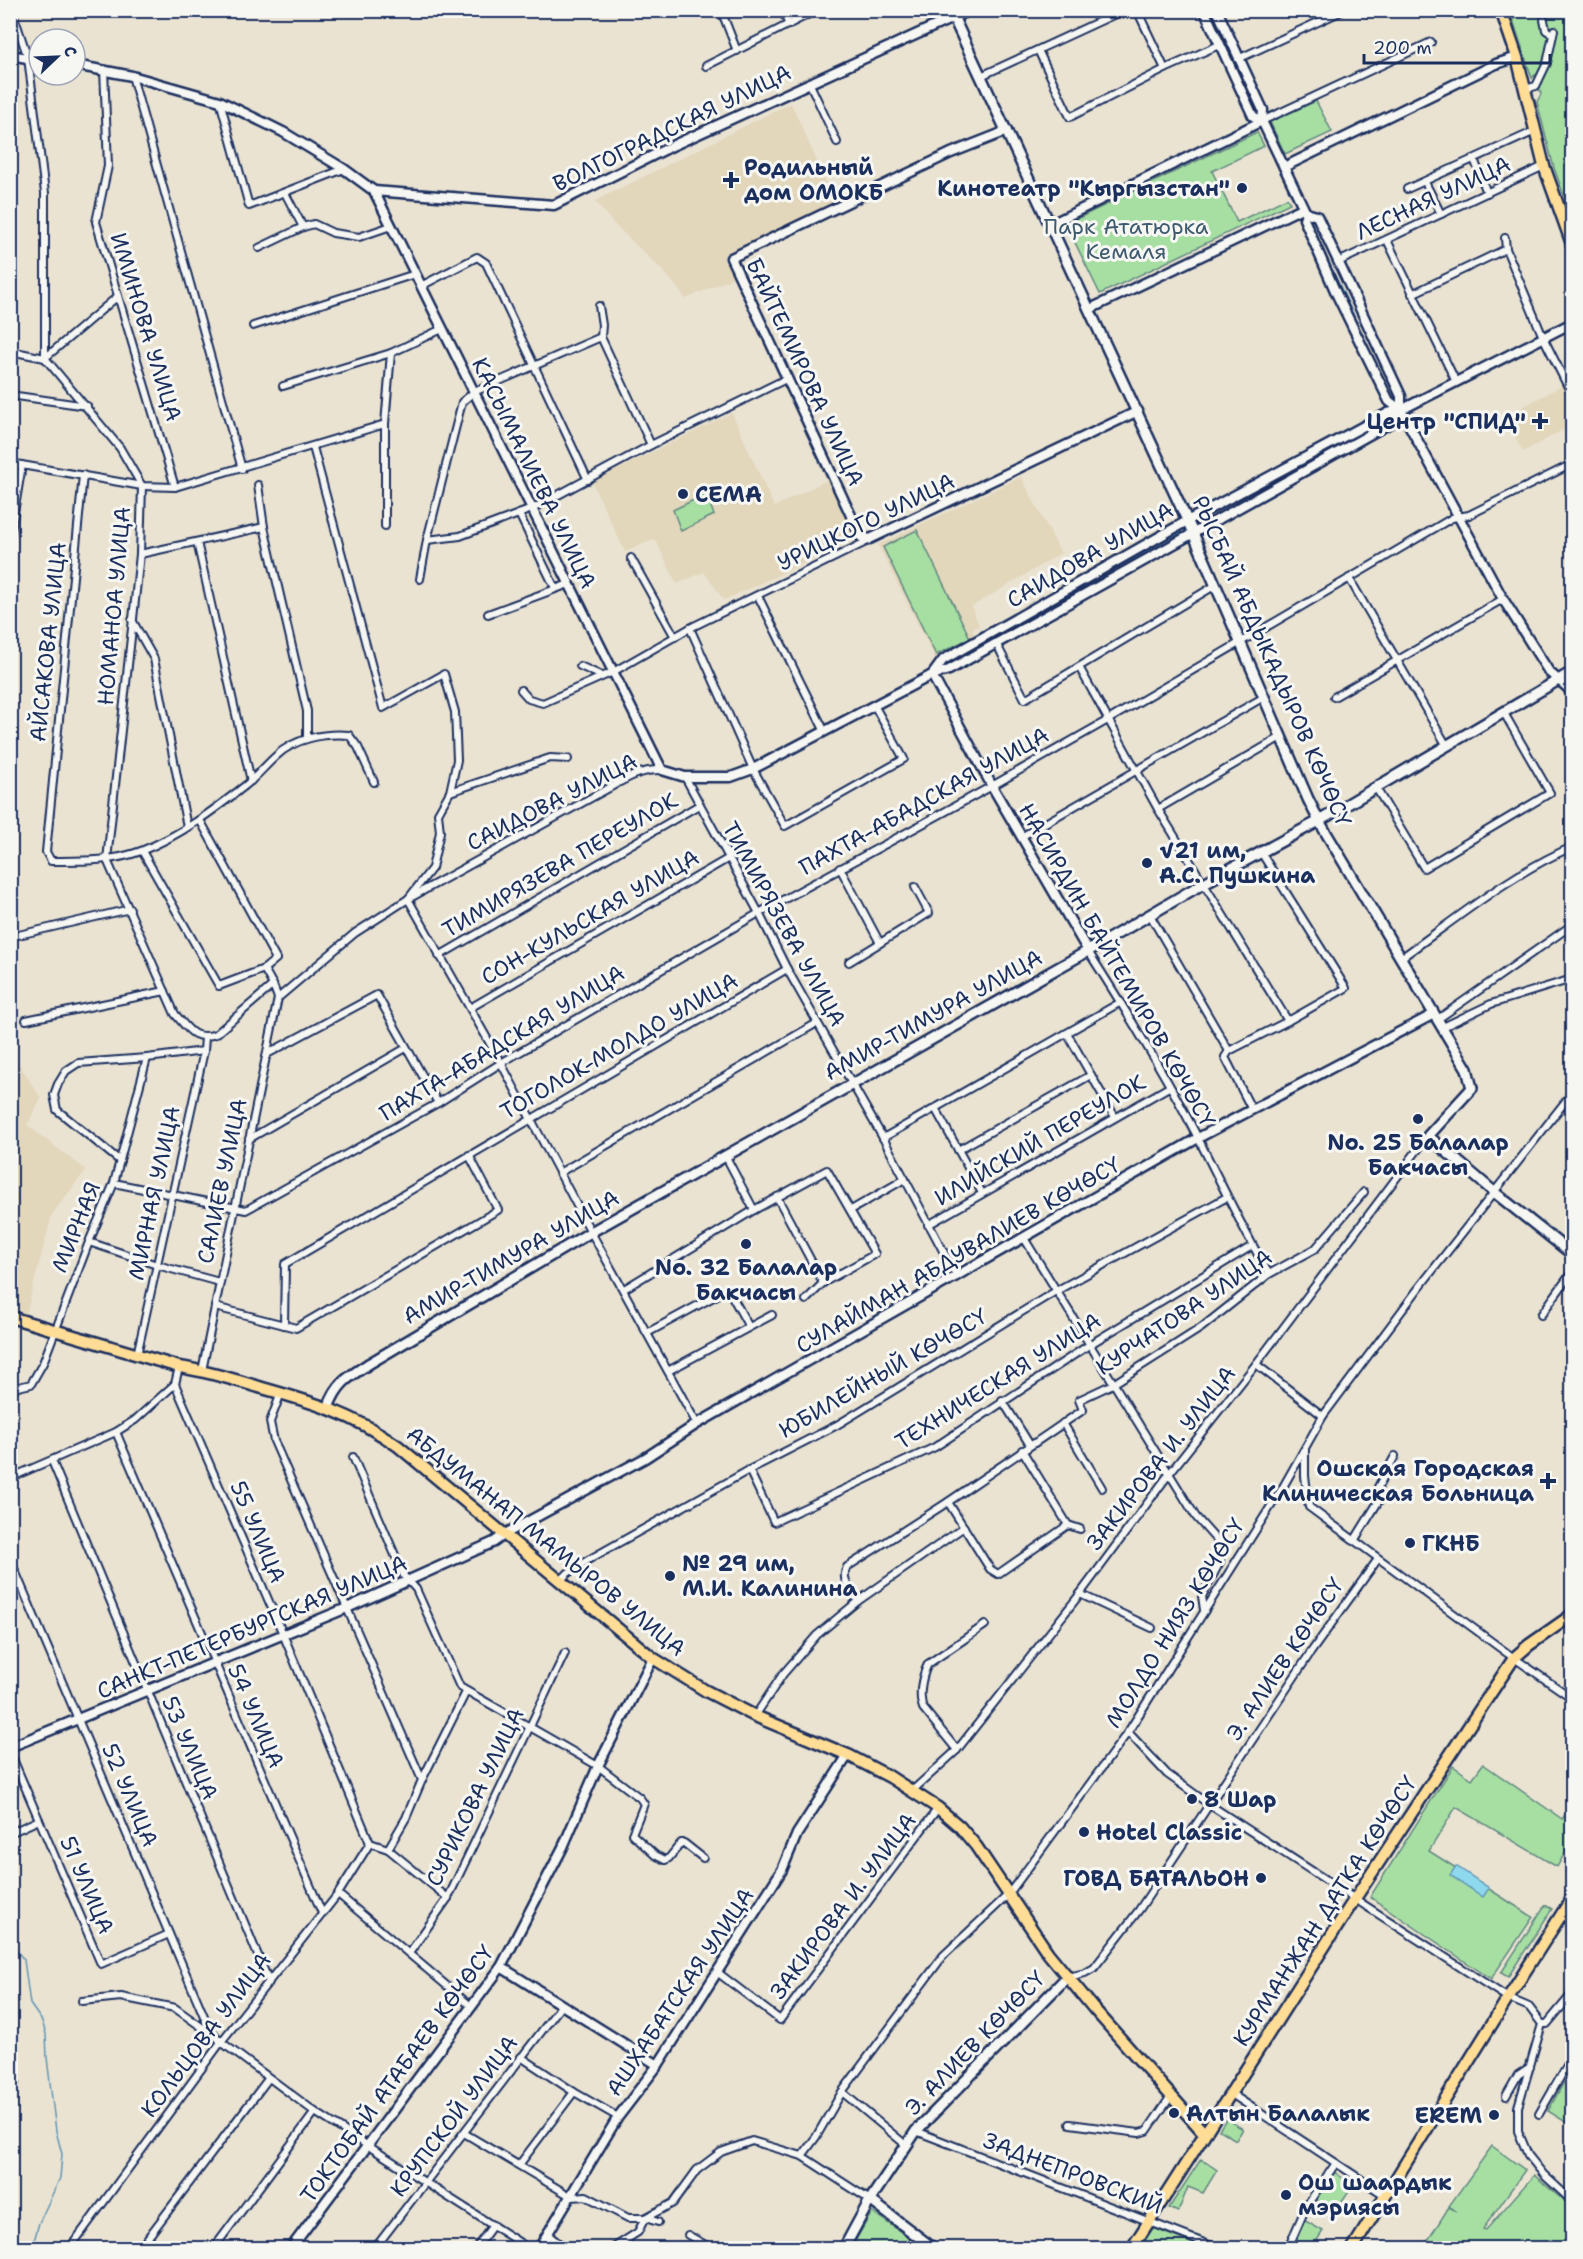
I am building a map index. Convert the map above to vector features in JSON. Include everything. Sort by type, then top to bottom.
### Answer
[{"type":"main road","points":[[1501,10],[1526,89],[1544,166],[1572,244]]},
{"type":"main road","name":"РЫСБАЙ АБДЫКАДЫРОВ КӨЧӨСҮ","points":[[952,14],[1138,411],[1319,821],[1467,1069],[1472,1088],[1428,1136]]},
{"type":"main road","name":"АМИР-ТИМУРА УЛИЦА","points":[[328,1408],[342,1381],[369,1362],[725,1155],[1088,951],[1204,883],[1262,854],[1572,672]]},
{"type":"main road","points":[[1428,1136],[1572,1254]]},
{"type":"main road","name":"АБДУМАНАП МАМЫРОВ УЛИЦА","points":[[10,1317],[179,1367],[202,1371],[281,1393],[363,1422],[380,1432],[653,1658],[706,1691],[754,1716],[848,1755],[938,1808],[960,1827],[976,1846],[1048,1953],[1067,1977],[1204,2133]]},
{"type":"main road","name":"КУРМАНЖАН ДАТКА КӨЧӨСҮ","points":[[1132,2248],[1354,1900],[1514,1658],[1572,1616]]},
{"type":"main road","points":[[1353,2248],[1572,1898]]},
{"type":"main road","name":"Э. АЛИЕВ КӨЧӨСҮ","points":[[844,2248],[870,2200],[916,2131],[1067,1977]]},
{"type":"main road","points":[[870,2200],[925,2247]]},
{"type":"street","points":[[12,10],[27,55]]},
{"type":"street","points":[[721,10],[737,51]]},
{"type":"street","points":[[782,10],[789,25]]},
{"type":"street","points":[[706,66],[817,10]]},
{"type":"street","name":"ВОЛГОГРАДСКАЯ УЛИЦА","points":[[374,191],[554,206],[674,145],[952,14],[970,10]]},
{"type":"street","points":[[981,76],[1124,10]]},
{"type":"street","points":[[1137,10],[1165,69]]},
{"type":"street","points":[[1204,10],[1253,116],[1262,121]]},
{"type":"street","points":[[1216,10],[1263,110],[1262,121],[1304,210],[1304,219],[1336,293],[1389,401],[1401,411],[1503,599],[1549,672],[1572,695]]},
{"type":"street","points":[[1238,59],[1344,10]]},
{"type":"street","points":[[1526,89],[1536,86],[1547,63],[1553,32],[1546,30],[1544,20]]},
{"type":"street","points":[[1051,224],[1431,42]]},
{"type":"street","points":[[1038,50],[1070,117],[1165,69],[1219,45]]},
{"type":"street","points":[[10,55],[27,58]]},
{"type":"street","points":[[1284,167],[1496,64],[1517,57]]},
{"type":"street","points":[[87,67],[132,76],[220,101],[283,132],[344,169],[374,191]]},
{"type":"street","name":"ИМИНОВА УЛИЦА","points":[[104,69],[108,166],[96,222],[175,487]]},
{"type":"street","points":[[132,76],[242,469]]},
{"type":"street","points":[[809,82],[837,142]]},
{"type":"street","points":[[32,87],[45,193],[45,358]]},
{"type":"street","points":[[220,101],[249,206],[344,169]]},
{"type":"street","name":"БАЙТЕМИРОВА УЛИЦА","points":[[870,539],[861,537],[731,258],[951,153],[1007,131]]},
{"type":"street","points":[[1407,189],[1535,131]]},
{"type":"street","points":[[1474,159],[1488,193]]},
{"type":"street","name":"ЛЕСНАЯ УЛИЦА","points":[[1338,262],[1544,166]]},
{"type":"street","points":[[1425,182],[1441,214]]},
{"type":"street","name":"КАСЫМАЛИЕВА УЛИЦА","points":[[374,191],[662,770]]},
{"type":"street","points":[[285,193],[303,227]]},
{"type":"street","points":[[1090,309],[1304,210],[1317,216],[1401,396],[1401,411]]},
{"type":"street","points":[[259,248],[314,224],[333,233],[359,237],[391,226]]},
{"type":"street","points":[[1505,238],[1506,249],[1543,338],[1572,394]]},
{"type":"street","points":[[1387,240],[1456,382]]},
{"type":"street","points":[[1412,294],[1506,249]]},
{"type":"street","points":[[421,286],[477,257],[486,263],[588,480]]},
{"type":"street","points":[[253,326],[415,274]]},
{"type":"street","points":[[45,358],[118,296]]},
{"type":"street","points":[[599,306],[601,336],[651,445]]},
{"type":"street","name":"САИДОВА УЛИЦА","points":[[932,675],[943,660],[1187,521],[1388,413],[1401,411],[1572,323]]},
{"type":"street","points":[[283,386],[391,353],[442,329]]},
{"type":"street","points":[[420,579],[427,540],[462,402],[474,392],[601,336]]},
{"type":"street","points":[[10,351],[45,358]]},
{"type":"street","points":[[385,526],[385,424],[391,353]]},
{"type":"street","name":"НОМАНОА УЛИЦА","points":[[45,358],[120,448],[142,486],[140,554],[107,860]]},
{"type":"street","points":[[427,540],[460,536],[532,509],[651,445],[788,378]]},
{"type":"street","points":[[10,395],[87,406]]},
{"type":"street","name":"УРИЦКОГО УЛИЦА","points":[[521,690],[529,699],[543,703],[613,672],[690,628],[1138,411]]},
{"type":"street","name":"САИДОВА УЛИЦА","points":[[278,998],[355,933],[408,899],[616,784],[652,769],[685,777],[731,777],[753,769],[932,675],[950,670],[997,645],[1392,422],[1401,411]]},
{"type":"street","points":[[10,463],[142,486],[175,487],[242,469],[385,424]]},
{"type":"street","points":[[313,447],[383,708],[444,674],[455,712],[457,760],[450,792],[438,813],[440,832],[432,868],[408,899],[501,1063],[697,1424]]},
{"type":"street","name":"ПАХТА-АБАДСКАЯ УЛИЦА","points":[[235,1207],[246,1210],[438,1103],[501,1063],[759,913],[1108,720],[1452,518],[1469,515],[1572,464]]},
{"type":"street","points":[[10,537],[22,465]]},
{"type":"street","name":"АЙСАКОВА УЛИЦА","points":[[83,475],[46,852],[51,861],[107,860]]},
{"type":"street","points":[[258,485],[264,527],[307,711],[307,738]]},
{"type":"street","points":[[519,514],[555,588]]},
{"type":"street","points":[[140,554],[264,527]]},
{"type":"street","points":[[197,542],[250,781]]},
{"type":"street","points":[[631,558],[675,637]]},
{"type":"street","points":[[1349,578],[1447,746]]},
{"type":"street","points":[[488,614],[569,584]]},
{"type":"street","points":[[997,645],[1025,699],[1216,585]]},
{"type":"street","points":[[758,596],[825,732]]},
{"type":"street","points":[[1334,697],[1503,599]]},
{"type":"street","points":[[132,620],[154,659],[187,826]]},
{"type":"street","points":[[690,628],[753,769],[785,826],[904,759],[874,705]]},
{"type":"street","points":[[580,666],[602,676]]},
{"type":"street","points":[[1078,667],[1158,809],[1288,1021]]},
{"type":"street","name":"НАСИРДИН БАЙТЕМИРОВ КӨЧӨСҮ","points":[[932,675],[1021,837],[1121,1002],[1198,1138],[1252,1246],[1269,1274]]},
{"type":"street","points":[[1021,837],[1264,697]]},
{"type":"street","points":[[1376,788],[1424,868],[1550,793],[1504,713]]},
{"type":"street","points":[[273,985],[216,1034],[205,1038],[191,1034],[175,1014],[107,860],[142,851],[200,820],[250,781],[278,754],[307,738],[334,734],[349,735],[358,747],[374,782]]},
{"type":"street","points":[[1158,809],[1281,737]]},
{"type":"street","points":[[450,792],[550,758],[568,759]]},
{"type":"street","name":"ТИМИРЯЗЕВА УЛИЦА","points":[[685,777],[787,969],[883,1138],[957,1277]]},
{"type":"street","name":"ТИМИРЯЗЕВА ПЕРЕУЛОК","points":[[439,956],[699,805]]},
{"type":"street","points":[[142,851],[219,986],[264,969],[276,959],[200,820]]},
{"type":"street","points":[[1401,958],[1504,884],[1572,847]]},
{"type":"street","points":[[1252,1110],[1225,1058],[1229,1051],[1346,988],[1262,854]]},
{"type":"street","name":"СОН-КУЛЬСКАЯ УЛИЦА","points":[[470,1008],[729,858]]},
{"type":"street","points":[[840,868],[880,944]]},
{"type":"street","points":[[849,962],[929,913],[915,887]]},
{"type":"street","points":[[10,937],[130,909]]},
{"type":"street","points":[[1150,915],[1229,1051]]},
{"type":"street","points":[[1439,1020],[1572,925]]},
{"type":"street","points":[[264,969],[278,998]]},
{"type":"street","name":"ТОГОЛОК-МОЛДО УЛИЦА","points":[[284,1325],[285,1264],[787,969]]},
{"type":"street","points":[[1439,1020],[1572,979]]},
{"type":"street","points":[[26,1020],[165,991]]},
{"type":"street","points":[[267,1054],[377,994],[438,1103]]},
{"type":"street","name":"САЛИЕВ УЛИЦА","points":[[202,1371],[278,998]]},
{"type":"street","points":[[883,1138],[1121,1002]]},
{"type":"street","name":"СУЛАЙМАН АБДУВАЛИЕВ КӨЧӨСҮ","points":[[505,1534],[645,1458],[697,1424],[1198,1138],[1439,1020]]},
{"type":"street","points":[[559,1173],[817,1023]]},
{"type":"street","points":[[1067,1033],[1115,1117]]},
{"type":"street","name":"МИРНАЯ УЛИЦА","points":[[137,1355],[205,1038]]},
{"type":"street","points":[[249,1139],[406,1048]]},
{"type":"street","points":[[120,1161],[57,1110],[54,1095],[66,1071],[78,1063],[204,1051]]},
{"type":"street","name":"МИРНАЯ","points":[[10,1389],[31,1384],[43,1363],[114,1183],[147,1058]]},
{"type":"street","points":[[958,1150],[1091,1075]]},
{"type":"street","name":"ИЛИЙСКИЙ ПЕРЕУЛОК","points":[[928,1225],[1169,1087]]},
{"type":"street","name":"МОЛДО НИЯЗ КӨЧӨСҮ","points":[[802,2156],[816,2137],[842,2092],[944,1956],[1008,1895],[1128,1732],[1283,1487],[1323,1416],[1572,1093]]},
{"type":"street","points":[[935,1108],[982,1193]]},
{"type":"street","name":"ЗАКИРОВА И. УЛИЦА","points":[[912,1791],[957,1750],[1080,1594],[1428,1136]]},
{"type":"street","points":[[216,1307],[296,1328],[498,1210],[470,1155]]},
{"type":"street","points":[[725,1155],[754,1210]]},
{"type":"street","points":[[624,1289],[754,1210],[827,1170],[875,1254],[823,1283],[806,1300]]},
{"type":"street","points":[[851,1210],[905,1179]]},
{"type":"street","points":[[114,1183],[235,1207]]},
{"type":"street","name":"КУРЧАТОВА УЛИЦА","points":[[858,1601],[844,1581],[847,1567],[948,1502],[1083,1410],[1079,1400],[1113,1384],[1201,1328],[1269,1274],[1315,1250],[1364,1192]]},
{"type":"street","points":[[777,1197],[823,1283]]},
{"type":"street","name":"ЮБИЛЕЙНЫЙ КӨЧӨСҮ","points":[[559,1582],[588,1560],[749,1470],[837,1425],[1056,1291],[1227,1197]]},
{"type":"street","points":[[1024,1238],[1196,1517],[1219,1544],[1220,1563],[1202,1596],[1204,1610]]},
{"type":"street","points":[[89,1242],[157,1265],[219,1282]]},
{"type":"street","name":"ТЕХНИЧЕСКАЯ УЛИЦА","points":[[749,1470],[774,1522],[934,1447],[1089,1345],[1252,1246]]},
{"type":"street","points":[[1541,1315],[1572,1272]]},
{"type":"street","points":[[647,1333],[728,1289],[749,1327]]},
{"type":"street","points":[[668,1371],[772,1315]]},
{"type":"street","points":[[1256,1364],[1323,1416]]},
{"type":"street","points":[[10,1478],[116,1432],[135,1420],[175,1384],[179,1367]]},
{"type":"street","name":"55 УЛИЦА","points":[[175,1384],[370,1843]]},
{"type":"street","points":[[281,1393],[270,1422],[274,1441],[422,1780]]},
{"type":"street","points":[[1002,1401],[1030,1444]]},
{"type":"street","points":[[1063,1423],[1102,1488]]},
{"type":"street","name":"54 УЛИЦА","points":[[116,1432],[322,1913]]},
{"type":"street","points":[[1305,1448],[1305,1476],[1309,1507],[1572,1698]]},
{"type":"street","points":[[1022,1450],[1068,1525],[1080,1529]]},
{"type":"street","points":[[1354,1541],[1380,1498],[1378,1487],[1395,1456]]},
{"type":"street","points":[[353,1457],[405,1576],[416,1589],[460,1687],[598,1766],[643,1801],[632,1834],[661,1859],[669,1858],[676,1847],[684,1843],[703,1858]]},
{"type":"street","name":"53 УЛИЦА","points":[[52,1461],[268,1982]]},
{"type":"street","points":[[948,1502],[990,1569],[999,1574],[1068,1525]]},
{"type":"street","points":[[754,1716],[783,1674],[817,1635],[858,1601],[964,1527]]},
{"type":"street","name":"САНКТ-ПЕТЕРБУРГСКАЯ УЛИЦА","points":[[10,1747],[410,1581],[494,1542],[505,1534]]},
{"type":"street","name":"52 УЛИЦА","points":[[10,1559],[209,2028],[221,2042]]},
{"type":"street","name":"Э. АЛИЕВ КӨЧӨСҮ","points":[[1067,1977],[1085,1973],[1101,1961],[1139,1910],[1311,1652],[1378,1559]]},
{"type":"street","points":[[1080,1594],[1152,1628]]},
{"type":"street","points":[[957,1750],[923,1708],[921,1690],[925,1671],[928,1665],[985,1624]]},
{"type":"street","name":"СУРИКОВА УЛИЦА","points":[[410,1953],[448,1898],[566,1653]]},
{"type":"street","name":"ТОКТОБАЙ АТАБАЕВ КӨЧӨСҮ","points":[[291,2248],[501,1967],[563,1847],[598,1766],[653,1658]]},
{"type":"street","points":[[388,1849],[406,1818],[422,1780],[466,1692]]},
{"type":"street","points":[[1128,1732],[1167,1774],[1210,1805],[1508,1998],[1529,2007],[1542,2024]]},
{"type":"street","name":"51 УЛИЦА","points":[[10,1752],[101,1964],[169,1934]]},
{"type":"street","name":"АШХАБАТСКАЯ УЛИЦА","points":[[539,2248],[572,2197],[618,2117],[658,2065],[782,1870],[796,1834],[848,1755]]},
{"type":"street","name":"ЗАКИРОВА И. УЛИЦА","points":[[717,1972],[780,2020],[938,1808]]},
{"type":"street","points":[[10,1833],[39,1820]]},
{"type":"street","points":[[370,1843],[388,1849],[448,1898]]},
{"type":"street","name":"КОЛЬЦОВА УЛИЦА","points":[[70,2248],[221,2042],[338,1894],[370,1843]]},
{"type":"street","points":[[338,1894],[472,2007]]},
{"type":"street","points":[[501,1967],[658,2065]]},
{"type":"street","points":[[1542,2024],[1547,2024],[1572,1994]]},
{"type":"street","points":[[82,2001],[121,1997],[175,2008],[315,2112],[528,2248]]},
{"type":"street","name":"КРУПСКОЙ УЛИЦА","points":[[375,2248],[561,2006]]},
{"type":"street","points":[[1542,2024],[1518,2107],[1518,2131],[1528,2155],[1544,2175],[1572,2201]]},
{"type":"street","points":[[521,2057],[574,2092],[618,2117]]},
{"type":"street","points":[[1539,2114],[1572,2057]]},
{"type":"street","points":[[1506,2096],[1518,2075],[1530,2067]]},
{"type":"street","points":[[140,2248],[268,2079]]},
{"type":"street","points":[[519,2166],[574,2092]]},
{"type":"street","points":[[842,2092],[906,2145]]},
{"type":"street","points":[[1230,2093],[1386,2196]]},
{"type":"street","points":[[1070,2124],[1139,2133],[1147,2131],[1171,2096]]},
{"type":"street","points":[[214,2248],[315,2112]]},
{"type":"street","name":"ЗАДНЕПРОВСКИЙ","points":[[916,2131],[1217,2248]]},
{"type":"street","points":[[464,2133],[572,2197],[586,2196],[628,2218],[645,2218],[658,2222]]},
{"type":"street","points":[[613,2248],[638,2232],[645,2218],[673,2203],[697,2170],[733,2147],[752,2141],[802,2156],[870,2200]]},
{"type":"street","points":[[1288,2248],[1307,2205],[1336,2163]]},
{"type":"street","points":[[476,2248],[493,2225]]},
{"type":"street","points":[[548,2234],[565,2248]]},
{"type":"street","points":[[688,2235],[711,2248]]},
{"type":"shaded area","name":"Родильный дом ОМОКБ","points":[[791,103],[835,202],[725,256],[734,277],[686,299],[665,273],[613,223],[595,201]]},
{"type":"shaded area","name":"Центр \"СПИД\"","points":[[1567,383],[1572,395],[1572,425],[1523,452],[1504,417]]},
{"type":"shaded area","name":"СЕМА","points":[[732,413],[774,507],[833,477],[861,537],[724,600],[704,572],[677,584],[655,539],[625,552],[592,482]]},
{"type":"shaded area","points":[[1021,477],[1061,553],[971,607],[979,625],[972,630],[977,640],[936,660],[878,545]]},
{"type":"shaded area","points":[[11,1052],[41,1098],[27,1125],[86,1170],[52,1214],[26,1314],[11,1310]]},
{"type":"green space","points":[[1510,11],[1572,11],[1572,218],[1554,168],[1537,102],[1541,94],[1535,75],[1532,78]]},
{"type":"green space","points":[[1316,101],[1332,132],[1285,154],[1270,122]]},
{"type":"green space","name":"Парк Ататюрка Кемаля","points":[[1257,132],[1264,146],[1212,171],[1237,222],[1287,198],[1290,203],[1100,294],[1066,224]]},
{"type":"green space","points":[[706,494],[714,515],[681,531],[673,510]]},
{"type":"green space","points":[[917,530],[970,638],[936,655],[883,547]]},
{"type":"green space","points":[[1483,1764],[1562,1819],[1572,1805],[1572,1840],[1557,1867],[1456,1807],[1429,1851],[1533,1917],[1491,1979],[1370,1897],[1453,1766],[1472,1779]]},
{"type":"green space","points":[[1545,1905],[1552,1909],[1508,1977],[1501,1973]]},
{"type":"green space","points":[[1572,2068],[1572,2126],[1548,2111]]},
{"type":"green space","points":[[1226,2119],[1243,2129],[1236,2140],[1219,2130]]},
{"type":"green space","points":[[1492,2146],[1525,2170],[1483,2229],[1486,2230],[1534,2175],[1572,2208],[1572,2248],[1423,2248],[1449,2207],[1456,2211],[1449,2206]]},
{"type":"green space","points":[[1201,2159],[1217,2170],[1203,2193],[1188,2187],[1178,2212],[1169,2208]]},
{"type":"green space","points":[[1331,2170],[1353,2185],[1335,2211],[1313,2198]]},
{"type":"green space","points":[[872,2212],[918,2244],[912,2248],[851,2248]]},
{"type":"green space","points":[[1302,2219],[1323,2231],[1312,2248],[1289,2248]]},
{"type":"green space","points":[[1153,2228],[1203,2248],[1140,2248]]},
{"type":"water","points":[[1456,1866],[1489,1888],[1483,1897],[1450,1875]]},
{"type":"waterway","points":[[1312,226],[1390,393]]},
{"type":"waterway","points":[[1201,519],[1372,428]]},
{"type":"waterway","points":[[947,664],[1182,532]]},
{"type":"waterway","points":[[10,1942],[24,1960],[30,2004],[42,2021],[46,2034],[56,2131],[62,2154],[60,2178],[39,2223],[32,2248]]},
{"type":"place","name":"Родильный дом ОМОКБ","points":[[731,180]]},
{"type":"place","name":"Кинотеатр \"Кыргызстан\"","points":[[1242,188]]},
{"type":"place","name":"Центр \"СПИД\"","points":[[1540,421]]},
{"type":"place","name":"СЕМА","points":[[683,494]]},
{"type":"place","name":"√21 им, А.С. Пушкина","points":[[1147,863]]},
{"type":"place","name":"No. 25 Балалар Бакчасы","points":[[1418,1119]]},
{"type":"place","name":"No. 32 Балалар Бакчасы","points":[[746,1244]]},
{"type":"place","name":"Ошская Городская Клиническая Больница","points":[[1548,1481]]},
{"type":"place","name":"ГКНБ","points":[[1410,1543]]},
{"type":"place","name":"№ 29 им, М.И. Калинина","points":[[670,1576]]},
{"type":"place","name":"8 Шар","points":[[1192,1799]]},
{"type":"place","name":"Hotel Classic","points":[[1084,1832]]},
{"type":"place","name":"ГОВД БАТАЛЬОН","points":[[1261,1878]]},
{"type":"place","name":"Алтын Балалык","points":[[1174,2113]]},
{"type":"place","name":"EREM","points":[[1494,2115]]},
{"type":"place","name":"Ош шаардык мэриясы","points":[[1286,2195]]}]
